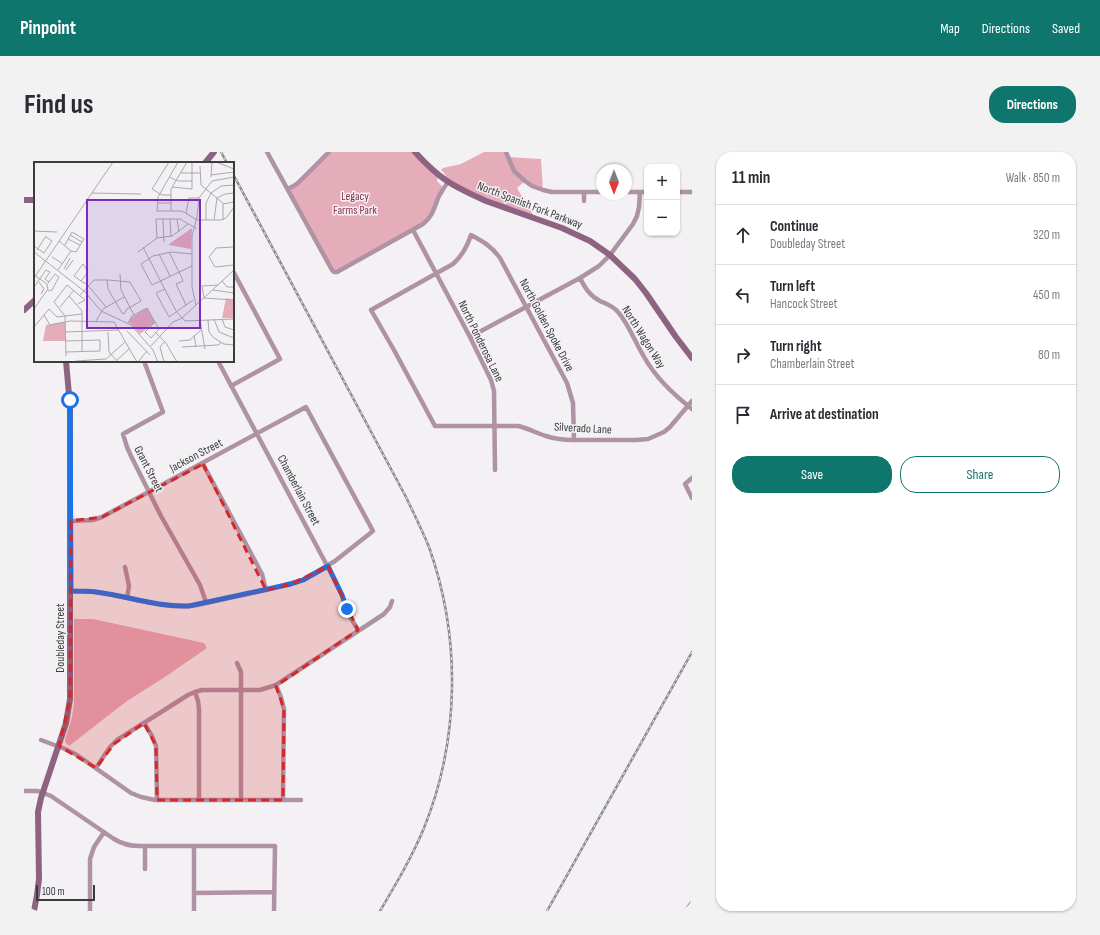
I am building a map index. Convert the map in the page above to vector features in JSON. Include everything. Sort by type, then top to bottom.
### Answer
[{"type":"street","points":[[206,162],[214,152]]},
{"type":"street","points":[[268,152],[334,272],[337,272],[413,230],[429,219],[448,182]]},
{"type":"street","points":[[288,189],[297,184],[329,152]]},
{"type":"street","name":"North Spanish Fork Parkway","points":[[414,152],[448,182],[486,201],[562,228],[590,241],[610,255],[639,284],[692,358]]},
{"type":"street","points":[[506,152],[512,165],[515,166],[520,176],[525,181],[538,188],[552,192],[596,192]]},
{"type":"street","points":[[584,192],[584,202]]},
{"type":"street","points":[[632,192],[644,192]]},
{"type":"street","points":[[470,337],[595,269],[610,255],[633,224],[639,207],[640,192]]},
{"type":"street","points":[[680,192],[692,192]]},
{"type":"street","name":"North Ponderosa Lane","points":[[413,230],[470,337],[491,380],[494,391],[495,470]]},
{"type":"street","name":"North Golden Spoke Drive","points":[[436,274],[447,269],[459,259],[468,246],[471,235],[492,248],[500,258],[567,383],[574,411],[574,440]]},
{"type":"street","points":[[231,386],[280,359],[234,273]]},
{"type":"street","name":"Silverado Lane","points":[[436,274],[371,310],[435,426],[518,426],[555,438],[574,440],[648,439],[670,428],[690,408],[692,401]]},
{"type":"street","name":"North Wagon Way","points":[[580,278],[591,296],[611,305],[618,312],[643,356],[656,375],[665,386],[690,408]]},
{"type":"street","points":[[24,310],[34,301]]},
{"type":"street","name":"Doubleday Street","points":[[34,911],[38,879],[38,812],[43,792],[68,717],[70,699],[70,400],[66,362]]},
{"type":"street","name":"Grant Street","points":[[144,362],[163,412],[123,434],[131,456],[150,491],[161,516],[200,585],[206,602]]},
{"type":"street","name":"Chamberlain Street","points":[[219,362],[328,566],[342,595],[349,615],[358,630]]},
{"type":"street","name":"Jackson Street","points":[[71,521],[93,520],[102,517],[306,407],[373,531],[328,566]]},
{"type":"street","points":[[202,464],[262,574],[266,590]]},
{"type":"street","points":[[692,478],[685,484],[692,498]]},
{"type":"street","points":[[71,591],[96,592],[164,605],[189,606],[266,590],[303,580],[328,566]]},
{"type":"street","points":[[125,567],[129,586],[128,598]]},
{"type":"street","points":[[96,768],[110,747],[117,740],[195,692],[206,690],[260,690],[276,685],[386,612],[390,608],[392,601]]},
{"type":"street","points":[[237,663],[241,672],[240,800]]},
{"type":"street","points":[[276,685],[284,709],[283,800]]},
{"type":"street","points":[[195,692],[199,709],[198,800]]},
{"type":"street","points":[[144,723],[154,739],[156,750],[157,800]]},
{"type":"street","points":[[41,740],[72,752],[136,795],[146,798],[157,800],[301,800]]},
{"type":"street","points":[[24,791],[43,792],[55,798],[121,843],[135,846],[274,846],[274,911]]},
{"type":"street","points":[[90,911],[90,859],[94,847],[104,832]]},
{"type":"street","points":[[145,846],[145,869]]},
{"type":"street","points":[[194,846],[194,911]]},
{"type":"street","points":[[194,893],[274,892]]},
{"type":"street","points":[[687,911],[692,904]]},
{"type":"highlighted area","points":[[203,464],[266,590],[291,584],[328,566],[358,630],[276,686],[284,709],[283,800],[157,800],[156,746],[144,723],[114,744],[96,768],[59,746],[70,699],[71,521],[102,517]]},
{"type":"green space","name":"Legacy Farms Park","points":[[329,152],[415,152],[438,174],[437,181],[444,188],[429,219],[334,272],[288,189]]},
{"type":"green space","points":[[484,152],[506,152],[508,157],[541,159],[543,191],[525,181],[517,188],[535,218],[500,206],[448,182],[445,174],[441,170],[443,168],[461,164]]},
{"type":"green space","points":[[74,619],[93,619],[204,643],[207,648],[127,701],[69,746],[65,740],[72,717],[74,703]]},
{"type":"railway","points":[[221,152],[226,162]]},
{"type":"railway","points":[[234,176],[406,497],[429,547],[447,616],[451,652],[452,688],[450,724],[444,759],[436,794],[424,828],[398,881],[380,911]]},
{"type":"railway","points":[[547,911],[692,652]]},
{"type":"route","points":[[70,400],[71,591],[89,591],[164,605],[189,606],[291,584],[303,580],[328,566],[347,609]]}]
